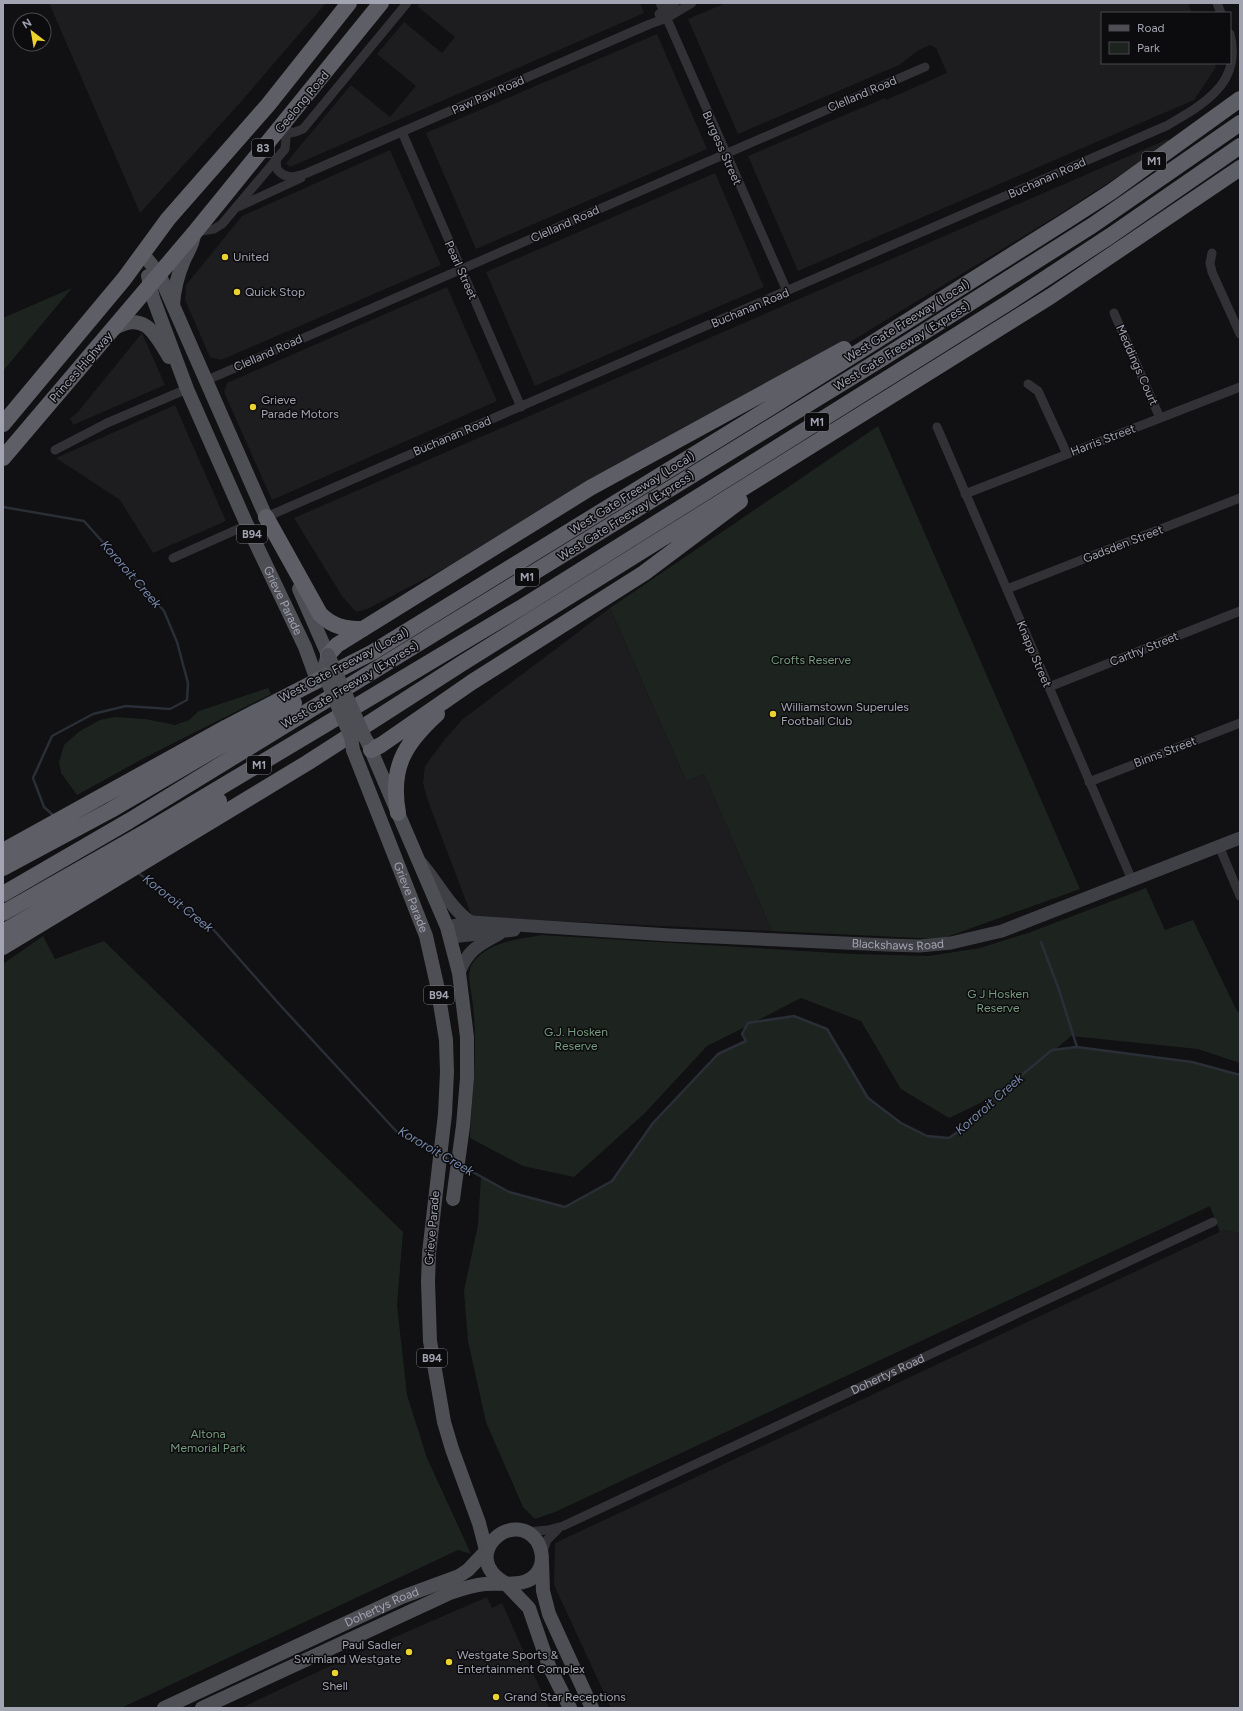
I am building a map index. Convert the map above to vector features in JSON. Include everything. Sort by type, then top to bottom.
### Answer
[{"type":"highway","name":"Geelong Road","points":[[143,254],[168,219],[268,105],[349,3]]},
{"type":"highway","name":"Geelong Road","points":[[154,280],[280,135],[291,114],[382,3]]},
{"type":"highway","name":"West Gate Freeway (Local)","points":[[3,851],[28,847],[97,799],[227,727],[373,652],[768,409],[1066,221],[1111,192],[1240,99]]},
{"type":"highway","name":"West Gate Freeway (Express)","points":[[3,894],[129,821],[883,358],[1093,225],[1240,123]]},
{"type":"highway","name":"West Gate Freeway (Express)","points":[[3,913],[78,871],[155,840],[368,701],[529,603],[1012,301],[1110,236],[1240,146]]},
{"type":"highway","name":"M1","points":[[3,946],[87,890],[155,840],[308,763],[461,664],[791,460],[1051,296],[1240,168]]},
{"type":"highway","points":[[328,655],[334,647],[590,488],[759,394],[825,360],[1066,221]]},
{"type":"highway","name":"Princes Highway","points":[[3,424],[60,357],[143,254]]},
{"type":"highway","name":"Princes Highway","points":[[3,458],[115,328],[154,280]]},
{"type":"highway","points":[[368,744],[381,745],[472,682],[644,573],[791,460]]},
{"type":"highway","points":[[266,517],[320,614],[326,620],[337,626],[348,629],[363,629]]},
{"type":"highway","points":[[3,868],[28,847],[111,810],[285,709],[373,652]]},
{"type":"highway","points":[[398,813],[395,789],[397,771],[401,760],[409,746],[433,717],[472,682]]},
{"type":"highway","points":[[3,932],[87,890]]},
{"type":"main road","points":[[173,306],[176,282],[184,259],[193,245],[195,232]]},
{"type":"main road","points":[[143,254],[154,280]]},
{"type":"main road","name":"Grieve Parade","points":[[154,280],[173,306],[205,381],[420,861],[449,932],[459,973],[467,1037],[467,1078],[463,1126],[453,1199]]},
{"type":"main road","name":"Grieve Parade","points":[[154,280],[187,389],[247,526],[321,678],[344,741],[353,750],[426,936],[437,985],[446,1040],[447,1072],[445,1114],[436,1187],[428,1282],[430,1341],[444,1422],[452,1449],[479,1523],[486,1551]]},
{"type":"main road","points":[[115,328],[132,322],[139,322],[148,327],[158,339],[187,389],[205,381]]},
{"type":"main road","points":[[247,526],[266,517]]},
{"type":"main road","points":[[321,678],[328,655]]},
{"type":"main road","points":[[353,750],[359,753],[368,744]]},
{"type":"main road","name":"Blackshaws Road","points":[[449,932],[471,922],[724,938],[919,946],[951,943],[1002,931],[1240,838]]},
{"type":"main road","points":[[420,861],[463,918],[471,922]]},
{"type":"main road","name":"Blackshaws Road","points":[[449,932],[502,932],[537,927]]},
{"type":"main road","points":[[426,936],[449,932]]},
{"type":"main road","points":[[459,973],[464,961],[471,951],[502,932]]},
{"type":"main road","points":[[570,1708],[549,1666],[529,1608],[506,1584],[495,1577],[490,1571],[486,1551],[496,1537],[502,1533],[513,1530],[525,1531],[539,1544],[542,1558],[543,1591],[549,1614],[592,1708]]},
{"type":"main road","name":"Dohertys Road","points":[[164,1708],[402,1597],[455,1578],[468,1570],[486,1551]]},
{"type":"main road","points":[[506,1584],[518,1584],[529,1580],[537,1572],[542,1558]]},
{"type":"main road","name":"Dohertys Road","points":[[202,1708],[450,1593],[475,1586],[506,1584]]},
{"type":"street","points":[[195,232],[218,227],[276,160],[286,146],[280,135],[297,132],[304,128],[407,3]]},
{"type":"street","name":"Paw Paw Road","points":[[276,160],[277,169],[282,174],[288,177],[303,175],[650,24],[663,11],[674,3]]},
{"type":"street","name":"Paw Paw Road","points":[[663,11],[692,3]]},
{"type":"street","name":"Burgess Street","points":[[663,11],[787,292]]},
{"type":"street","name":"Buchanan Road","points":[[266,517],[787,292],[1166,126],[1206,102],[1225,84],[1234,63],[1231,39]]},
{"type":"street","name":"Clelland Road","points":[[205,381],[925,67]]},
{"type":"street","name":"Pearl Street","points":[[402,132],[521,407]]},
{"type":"street","name":"Paw Paw Road","points":[[235,208],[297,181],[325,165]]},
{"type":"street","points":[[1212,253],[1210,263],[1212,272],[1240,334]]},
{"type":"street","name":"Meddings Court","points":[[1114,313],[1160,418]]},
{"type":"street","points":[[1028,384],[1038,391],[1067,454]]},
{"type":"street","name":"Harris Street","points":[[965,494],[1240,386]]},
{"type":"street","points":[[55,450],[107,423],[187,389]]},
{"type":"street","name":"Knapp Street","points":[[937,427],[1132,880]]},
{"type":"street","name":"Gadsden Street","points":[[1006,589],[1240,498]]},
{"type":"street","points":[[173,558],[247,526]]},
{"type":"street","name":"Carthy Street","points":[[1049,687],[1240,611]]},
{"type":"street","name":"Binns Street","points":[[1089,782],[1240,723]]},
{"type":"street","points":[[1219,846],[1240,896]]},
{"type":"street","name":"Dohertys Road","points":[[525,1531],[548,1530],[562,1526],[1213,1222]]},
{"type":"street","name":"Dohertys Road","points":[[542,1558],[547,1540],[562,1526]]},
{"type":"shaded area","points":[[49,3],[326,3],[239,104],[140,213]]},
{"type":"shaded area","points":[[420,3],[640,3],[644,13],[290,167],[286,163],[351,85],[390,117],[416,86],[377,54],[404,22],[442,53],[455,37],[417,6]]},
{"type":"shaded area","points":[[726,3],[1188,3],[1192,12],[1101,12],[1101,64],[1214,64],[1216,67],[1194,100],[798,271],[748,156],[885,98],[886,100],[947,73],[936,48],[930,45],[919,50],[899,65],[738,134],[688,19]]},
{"type":"shaded area","points":[[657,34],[707,149],[476,249],[426,133]]},
{"type":"shaded area","points":[[1168,139],[1170,143],[1060,214],[791,378],[578,499],[367,609],[356,612],[342,596],[294,518]]},
{"type":"shaded area","points":[[390,150],[441,265],[221,360],[210,357],[185,300],[186,285],[242,216]]},
{"type":"shaded area","points":[[715,173],[764,287],[535,386],[486,272]]},
{"type":"shaded area","points":[[447,287],[497,401],[272,500],[224,392],[227,383]]},
{"type":"shaded area","points":[[142,333],[165,385],[73,425],[70,418],[77,413]]},
{"type":"shaded area","points":[[175,405],[226,521],[153,553],[120,500],[56,458]]},
{"type":"shaded area","points":[[610,608],[686,781],[704,774],[772,931],[472,917],[428,801],[423,783],[425,766],[445,739],[463,719]]},
{"type":"shaded area","points":[[1224,1230],[1240,1233],[1240,1708],[611,1708],[554,1585],[555,1543]]},
{"type":"shaded area","points":[[487,1597],[492,1608],[502,1603],[549,1708],[241,1708],[349,1657]]},
{"type":"green space","points":[[72,288],[3,371],[3,318]]},
{"type":"green space","name":"Crofts Reserve","points":[[878,426],[1080,889],[941,939],[772,931],[704,774],[686,781],[610,608]]},
{"type":"green space","points":[[268,688],[271,694],[146,757],[77,795],[61,773],[59,762],[64,745],[80,731],[100,720],[115,717],[145,719],[175,725],[189,720],[199,711]]},
{"type":"green space","points":[[1146,888],[1165,930],[1193,920],[1237,1011],[1240,1013],[1240,1063],[1198,1049],[1071,1036],[1056,1049],[1077,1047],[1192,1062],[1240,1075],[1240,1233],[1224,1230],[1220,1232],[1210,1206],[555,1512],[535,1519],[523,1507],[486,1422],[468,1341],[464,1291],[478,1225],[481,1177],[509,1192],[565,1207],[612,1181],[653,1123],[718,1054],[745,1041],[742,1034],[747,1026],[707,1046],[645,1113],[574,1177],[523,1166],[470,1138],[475,1033],[469,976],[473,962],[483,952],[499,944],[542,935],[852,954],[929,956],[980,948],[1031,932]],"holes":[[[801,998],[861,1021],[901,1089],[949,1118],[997,1095],[971,1122],[949,1138],[927,1136],[901,1123],[868,1098],[827,1029],[794,1016],[754,1022]]]},
{"type":"green space","name":"Altona Memorial Park","points":[[43,936],[55,959],[104,941],[403,1232],[397,1305],[407,1395],[427,1458],[471,1554],[458,1550],[121,1708],[3,1708],[3,964]]},
{"type":"waterway","name":"Kororoit Creek","points":[[3,507],[84,521],[164,611],[177,642],[188,683],[187,700],[170,709],[126,706],[93,714],[52,736],[33,778],[44,807],[54,816]]},
{"type":"waterway","name":"Kororoit Creek","points":[[137,872],[212,928],[280,1005],[397,1132],[436,1153]]},
{"type":"waterway","points":[[1041,942],[1059,990],[1077,1047]]},
{"type":"waterway","name":"Kororoit Creek","points":[[462,1166],[509,1192],[565,1207],[612,1181],[653,1123],[718,1054],[746,1041],[742,1034],[748,1023],[794,1016],[827,1029],[868,1098],[901,1123],[927,1136],[949,1138],[971,1122],[988,1103],[1052,1050],[1077,1047],[1192,1062],[1240,1075]]},
{"type":"waterway","name":"Kororoit Creek","points":[[444,1157],[454,1162]]},
{"type":"place","name":"United","points":[[225,257]]},
{"type":"place","name":"Quick Stop","points":[[237,292]]},
{"type":"place","name":"Grieve Parade Motors","points":[[253,407]]},
{"type":"place","name":"Williamstown Superules Football Club","points":[[773,714]]},
{"type":"place","name":"Paul Sadler Swimland Westgate","points":[[409,1652]]},
{"type":"place","name":"Westgate Sports & Entertainment Complex","points":[[449,1662]]},
{"type":"place","name":"Shell","points":[[335,1673]]},
{"type":"place","name":"Grand Star Receptions","points":[[496,1697]]},
{"type":"park label","name":"G J Hosken Reserve","points":[[998,1001]]},
{"type":"park label","name":"G.J. Hosken Reserve","points":[[576,1039]]}]
